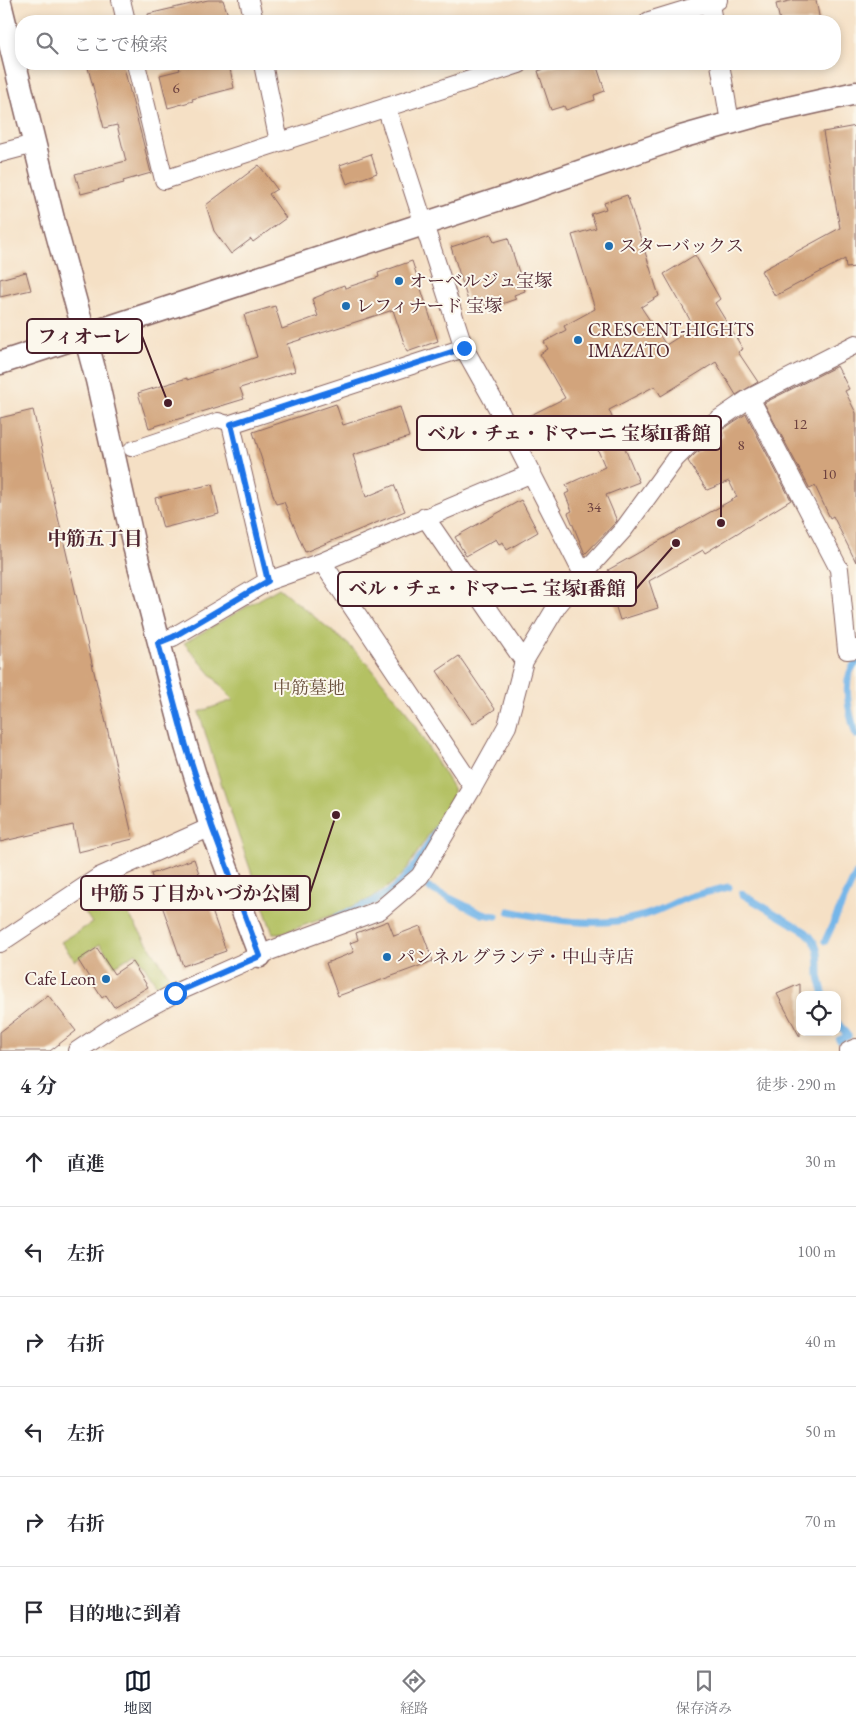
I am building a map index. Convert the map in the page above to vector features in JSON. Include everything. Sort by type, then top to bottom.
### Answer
[{"type":"street","points":[[121,0],[125,15]]},
{"type":"street","points":[[251,1],[253,15]]},
{"type":"street","points":[[668,15],[712,1],[713,15]]},
{"type":"street","points":[[0,3],[15,65]]},
{"type":"street","points":[[16,70],[97,380],[134,546],[186,746],[212,827],[260,956]]},
{"type":"street","points":[[137,70],[164,180],[500,70]]},
{"type":"street","points":[[264,70],[279,142]]},
{"type":"street","points":[[721,70],[730,122]]},
{"type":"street","points":[[0,363],[730,122],[856,93]]},
{"type":"street","points":[[386,107],[464,348],[532,473],[583,574]]},
{"type":"street","points":[[0,153],[34,144]]},
{"type":"street","points":[[131,449],[218,420],[231,424],[464,348]]},
{"type":"street","points":[[77,1051],[114,1026],[175,993],[260,956],[380,910],[420,876],[507,726],[524,662],[557,606],[624,529],[675,459],[706,428],[750,398],[777,382],[854,350]]},
{"type":"street","points":[[750,398],[839,569],[847,650],[856,648]]},
{"type":"street","points":[[231,424],[268,581]]},
{"type":"street","points":[[158,643],[173,637],[268,581],[322,562],[532,473]]},
{"type":"street","points":[[425,517],[524,662]]},
{"type":"street","points":[[322,562],[473,787]]},
{"type":"street","points":[[0,943],[99,877],[212,827]]},
{"type":"street","points":[[849,1051],[856,1048]]},
{"type":"green space","name":"中筋墓地","points":[[279,588],[349,645],[367,663],[404,708],[453,788],[453,797],[404,873],[389,886],[372,898],[333,915],[280,934],[273,934],[225,796],[199,712],[233,700],[184,643]]},
{"type":"green space","points":[[111,888],[173,982],[159,989],[136,953],[115,966],[100,944],[75,961],[61,942],[92,923],[80,905],[100,892]]},
{"type":"building","points":[[208,0],[223,0],[228,15],[148,15]]},
{"type":"building","points":[[794,0],[816,0],[819,15],[779,15],[776,4]]},
{"type":"building","points":[[89,70],[125,70],[151,173],[123,181],[124,183],[81,194],[75,174],[126,161],[117,125],[104,128]]},
{"type":"building","points":[[180,70],[230,70],[234,88],[192,99],[193,101],[168,108],[160,75]]},
{"type":"building","points":[[598,70],[605,91],[594,95],[595,100],[566,110],[564,106],[551,110],[538,71]]},
{"type":"building","points":[[856,126],[856,267],[846,268],[845,259],[775,296],[761,271],[840,228],[823,132]]},
{"type":"building","points":[[371,154],[377,173],[347,184],[340,165]]},
{"type":"building","points":[[259,165],[277,189],[269,194],[286,218],[253,242],[251,239],[231,254],[214,231],[206,205]]},
{"type":"building","points":[[627,195],[659,296],[641,307],[666,345],[694,327],[664,274],[695,255],[720,299],[715,303],[743,349],[738,352],[758,382],[736,395],[716,362],[661,396],[655,386],[609,410],[639,482],[606,495],[617,521],[585,554],[568,513],[572,511],[565,494],[569,492],[566,485],[605,467],[586,422],[534,449],[525,430],[530,427],[525,418],[565,398],[540,354],[548,349],[544,342],[566,330],[564,326],[595,309],[572,235],[596,228],[591,214],[606,209],[604,203]]},
{"type":"building","points":[[491,234],[494,242],[508,238],[525,291],[514,295],[516,299],[487,309],[484,303],[470,307],[451,247]]},
{"type":"building","points":[[412,261],[438,341],[407,352],[393,310],[287,344],[295,371],[240,388],[244,399],[149,428],[138,393],[187,378],[187,380],[257,357],[244,315],[275,306],[282,329],[318,316],[312,299],[344,285],[345,288],[379,277],[378,273]]},
{"type":"building","points":[[26,272],[31,290],[0,297],[0,279]]},
{"type":"building","points":[[837,366],[849,389],[845,391],[856,413],[856,562],[833,516],[830,518],[815,486],[810,489],[764,403]]},
{"type":"building","points":[[336,404],[343,425],[400,407],[409,437],[353,455],[366,497],[394,485],[405,511],[305,552],[284,502],[276,504],[253,432]]},
{"type":"building","points":[[33,410],[133,839],[78,852],[73,825],[0,842],[0,418]]},
{"type":"building","points":[[746,414],[791,500],[705,553],[703,550],[649,581],[658,608],[620,620],[614,601],[625,597],[608,570],[737,497],[729,481],[707,490],[688,461],[696,453],[724,436],[720,431]]},
{"type":"building","points":[[212,484],[219,514],[163,528],[155,498]]},
{"type":"building","points":[[521,500],[538,532],[507,550],[503,542],[499,544],[496,539],[466,556],[455,537]]},
{"type":"building","points":[[459,656],[495,709],[473,724],[437,671]]},
{"type":"building","points":[[194,859],[226,951],[183,966],[151,874]]},
{"type":"building","name":"パンネル グランデ・中山寺店","points":[[388,921],[394,936],[420,926],[433,961],[338,996],[326,963],[354,952],[350,943],[358,940],[356,933]]},
{"type":"building","points":[[97,948],[114,974],[132,962],[148,987],[114,1007],[106,995],[102,998],[78,960]]},
{"type":"building","points":[[800,984],[800,991],[796,991],[796,1030],[777,994]]},
{"type":"building","points":[[48,995],[76,1031],[50,1051],[0,1051],[0,1032]]},
{"type":"waterway","points":[[856,663],[848,678],[847,688],[849,708],[856,735]]},
{"type":"waterway","points":[[337,917],[375,900],[396,887],[416,863],[445,817]]},
{"type":"waterway","points":[[825,941],[856,874]]},
{"type":"waterway","points":[[509,911],[574,922],[606,922],[649,914],[681,900],[729,887]]},
{"type":"waterway","points":[[429,888],[482,914],[496,916]]},
{"type":"waterway","points":[[742,894],[806,932],[811,937],[818,952],[819,975],[823,991]]},
{"type":"waterway","points":[[839,1040],[848,1036],[841,1027]]},
{"type":"place","name":"スターバックス","points":[[609,246]]},
{"type":"place","name":"オーベルジュ宝塚","points":[[399,281]]},
{"type":"place","name":"レフィナード 宝塚","points":[[346,306]]},
{"type":"place","name":"CRESCENT-HIGHTS IMAZATO","points":[[578,340]]},
{"type":"place","name":"フィオーレ","points":[[168,403]]},
{"type":"place","name":"ベル・チェ・ドマーニ 宝塚Ⅱ番館","points":[[721,523]]},
{"type":"place","name":"ベル・チェ・ドマーニ 宝塚Ⅰ番館","points":[[676,543]]},
{"type":"place","name":"中筋５丁目かいづか公園","points":[[336,815]]},
{"type":"place","name":"パンネル グランデ・中山寺店","points":[[387,957]]},
{"type":"place","name":"Cafe Leon","points":[[106,979]]},
{"type":"district","name":"中筋五丁目","points":[[95,538]]},
{"type":"route","points":[[175,993],[260,956],[212,827],[186,746],[158,643],[173,637],[268,581],[231,424],[464,348]]}]
